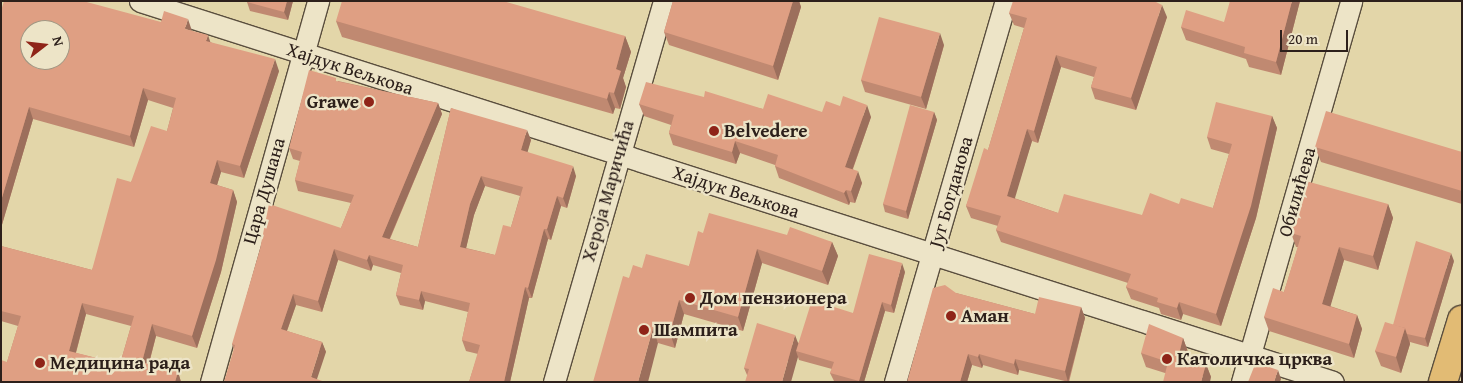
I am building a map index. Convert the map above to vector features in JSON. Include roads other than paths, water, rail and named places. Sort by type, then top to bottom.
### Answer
[{"type":"main road","points":[[1443,382],[1462,320]]},
{"type":"street","name":"Хајдук Вељкова","points":[[140,1],[1333,382]]},
{"type":"street","name":"Цара Душана","points":[[211,382],[318,1]]},
{"type":"street","name":"Хероја Маричића","points":[[554,382],[664,1]]},
{"type":"street","name":"Југ Богданова","points":[[895,382],[1006,1]]},
{"type":"street","name":"Обилићева","points":[[1242,382],[1350,1]]},
{"type":"place","name":"Grawe","points":[[369,102]]},
{"type":"place","name":"Belvedere","points":[[714,131]]},
{"type":"place","name":"Дом пензионера","points":[[690,298]]},
{"type":"place","name":"Аман","points":[[951,316]]},
{"type":"place","name":"Шампита","points":[[644,330]]},
{"type":"place","name":"Католичка црква","points":[[1167,359]]},
{"type":"place","name":"Медицина рада","points":[[40,363]]}]
